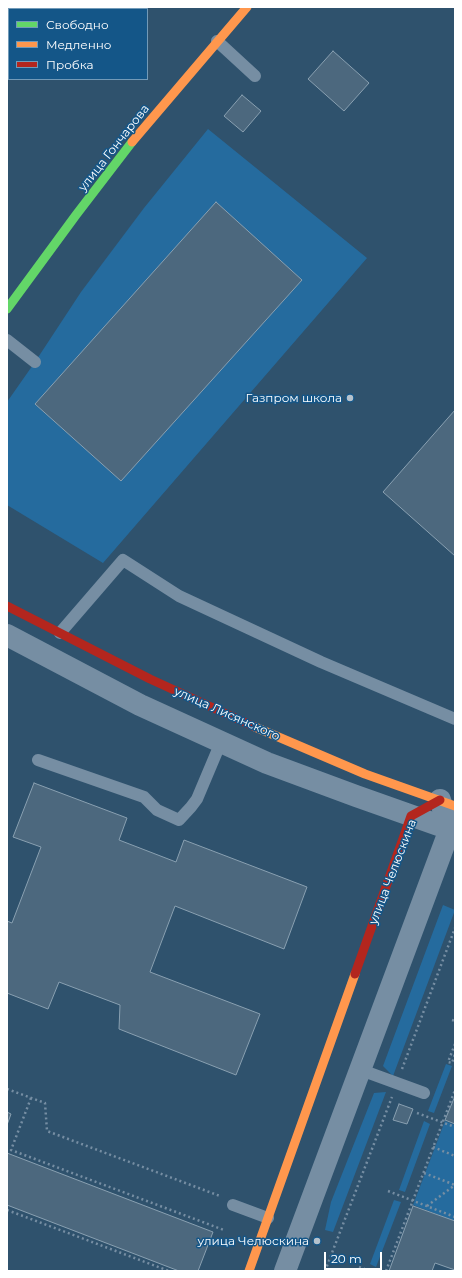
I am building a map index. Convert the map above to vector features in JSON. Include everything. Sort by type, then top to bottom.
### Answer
[{"type":"street","name":"улица Гончарова","points":[[7,309],[138,134],[247,7]]},
{"type":"street","name":"улица Лисянского","points":[[7,606],[150,679],[276,736],[365,774],[447,803]]},
{"type":"street","points":[[7,635],[140,705],[221,742],[275,765],[452,830]]},
{"type":"street","name":"улица Челюскина","points":[[249,1271],[411,816],[447,803]]},
{"type":"street","points":[[285,1271],[452,830],[447,803]]},
{"type":"lane","points":[[217,41],[255,76]]},
{"type":"lane","points":[[7,340],[35,362]]},
{"type":"lane","points":[[60,633],[123,560],[179,596],[321,662],[455,719]]},
{"type":"lane","points":[[38,760],[144,797],[157,810],[180,820],[192,807],[197,798],[221,742]]},
{"type":"lane","points":[[361,1070],[424,1093]]},
{"type":"lane","points":[[229,1202],[268,1218]]},
{"type":"path","points":[[455,1044],[448,1062],[452,1063],[455,1054]]},
{"type":"path","points":[[7,1089],[45,1103],[47,1131],[229,1202]]},
{"type":"path","points":[[386,1271],[455,1090]]},
{"type":"path","points":[[31,1098],[12,1150],[224,1230]]},
{"type":"path","points":[[417,1113],[455,1127]]},
{"type":"path","points":[[433,1147],[455,1156]]},
{"type":"path","points":[[424,1173],[455,1185]]},
{"type":"path","points":[[427,1206],[455,1185]]},
{"type":"path","points":[[388,1191],[455,1217]]},
{"type":"path","points":[[7,1210],[169,1271]]},
{"type":"path","points":[[359,1267],[370,1271]]},
{"type":"shaded area","points":[[208,129],[367,258],[103,563],[7,505],[7,402],[81,292],[144,208]]},
{"type":"shaded area","points":[[443,905],[455,910],[393,1076],[383,1066]]},
{"type":"shaded area","points":[[446,1064],[452,1066],[434,1113],[428,1111]]},
{"type":"shaded area","points":[[386,1092],[333,1232],[325,1230],[331,1202],[374,1093]]},
{"type":"shaded area","points":[[424,1121],[430,1124],[405,1192],[399,1190]]},
{"type":"shaded area","points":[[445,1121],[455,1125],[455,1221],[413,1205]]},
{"type":"shaded area","points":[[394,1200],[401,1202],[376,1267],[370,1264]]},
{"type":"building","points":[[333,51],[369,83],[344,111],[308,79]]},
{"type":"building","points":[[242,95],[261,111],[243,132],[224,116]]},
{"type":"building","points":[[216,202],[302,280],[121,481],[35,404]]},
{"type":"building","points":[[455,410],[455,556],[383,492]]},
{"type":"building","points":[[34,783],[127,818],[119,840],[176,862],[184,840],[307,887],[284,949],[175,906],[150,972],[260,1014],[236,1075],[119,1029],[120,1005],[59,982],[48,1009],[7,993],[7,921],[12,923],[41,847],[13,837]]},
{"type":"building","points":[[455,1096],[455,1124],[445,1120]]},
{"type":"building","points":[[399,1104],[413,1109],[407,1124],[393,1120]]},
{"type":"building","points":[[7,1112],[11,1114],[7,1125]]},
{"type":"building","points":[[7,1153],[213,1232],[198,1271],[179,1271],[7,1205]]},
{"type":"building","points":[[413,1206],[455,1221],[455,1270],[435,1263],[432,1271],[389,1271]]},
{"type":"traffic: fast","points":[[7,309],[132,142]]},
{"type":"traffic: slow","points":[[132,142],[247,7]]},
{"type":"traffic: slow","points":[[255,727],[365,774],[455,806]]},
{"type":"traffic: slow","points":[[249,1271],[355,974]]},
{"type":"traffic: jam","points":[[7,606],[150,679],[255,727]]},
{"type":"traffic: jam","points":[[355,974],[411,816],[440,800]]},
{"type":"place","name":"Газпром школа","points":[[350,398]]},
{"type":"place","name":"улица Челюскина","points":[[317,1241]]}]
